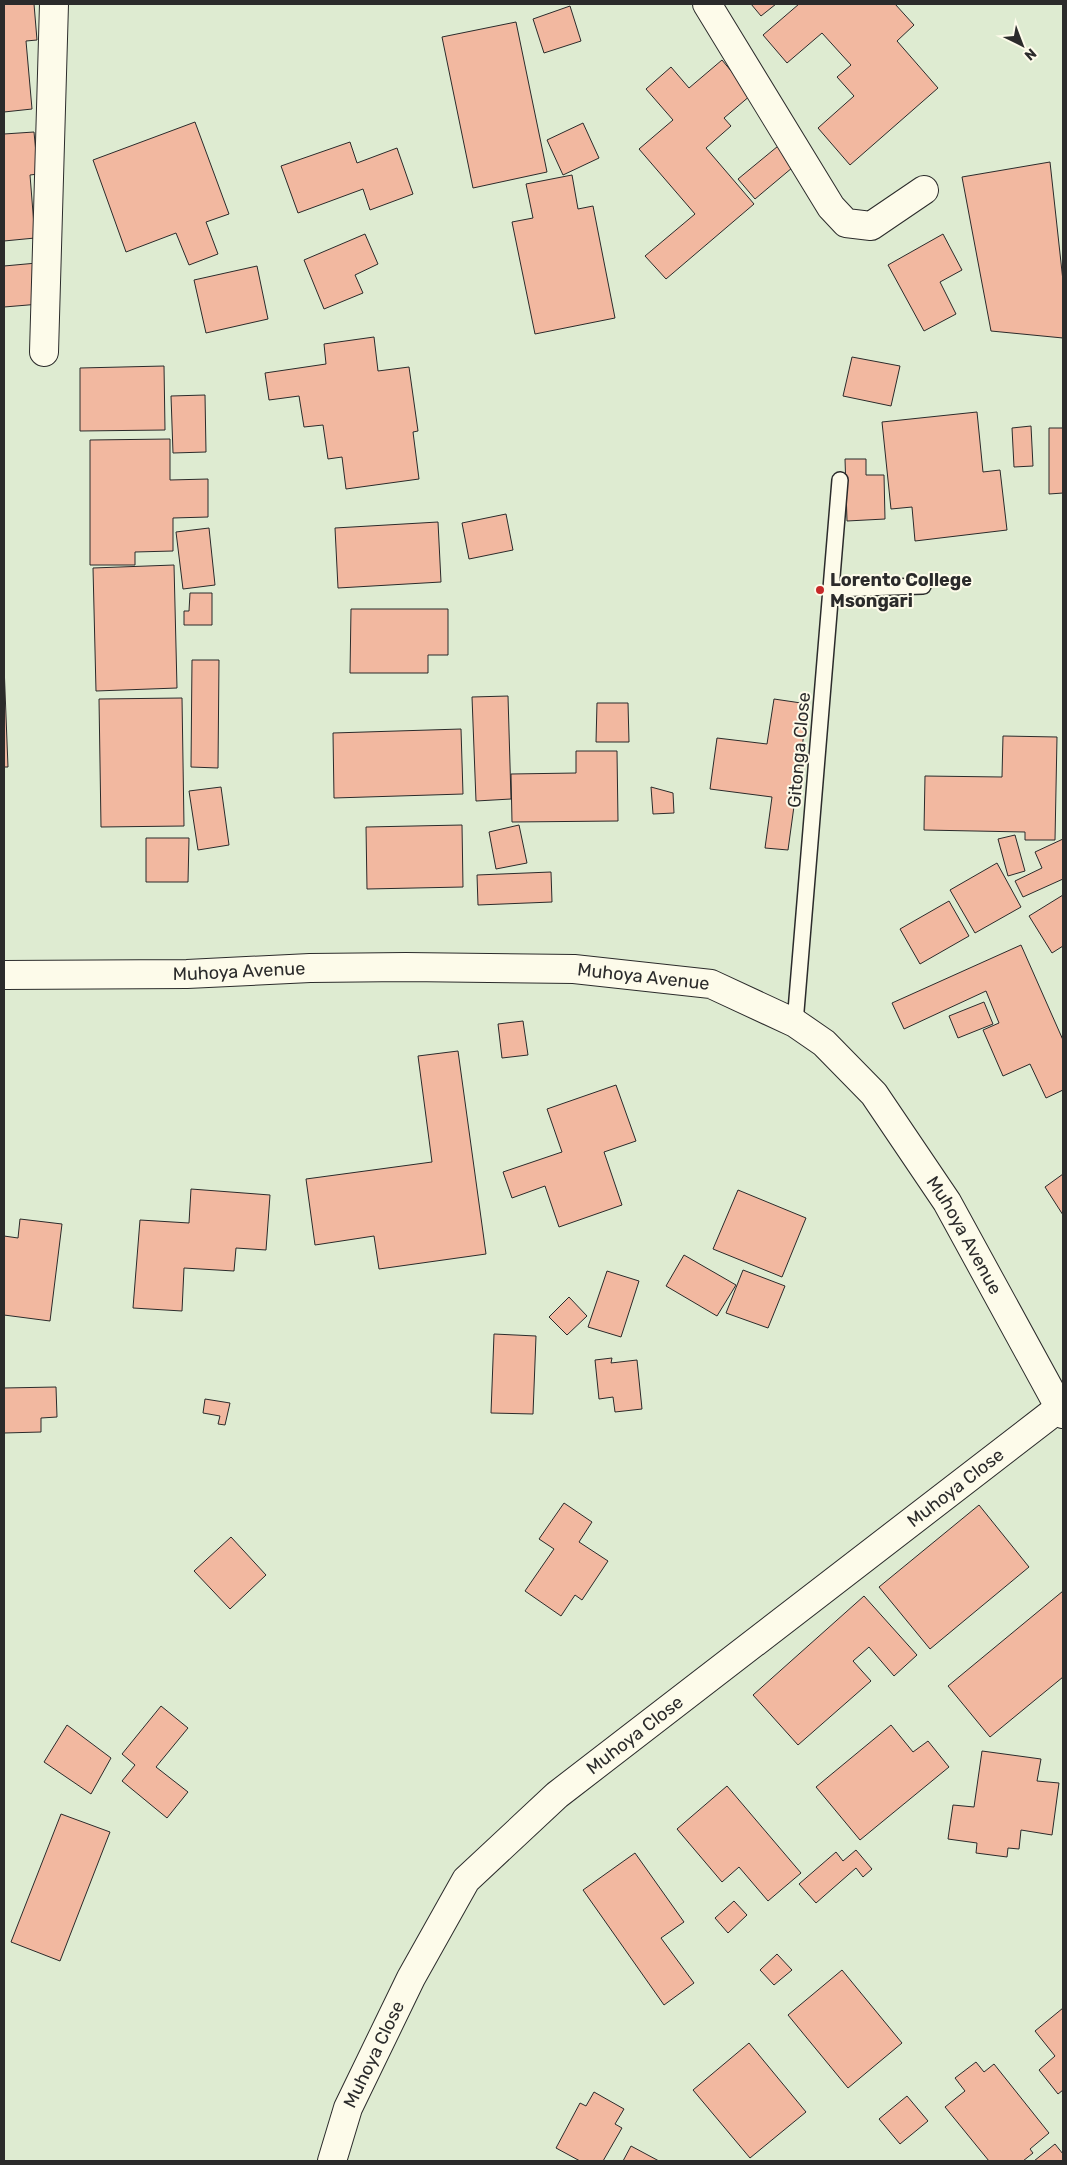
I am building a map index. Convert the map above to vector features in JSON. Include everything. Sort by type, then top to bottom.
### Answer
[{"type":"street","points":[[44,352],[54,4]]},
{"type":"street","points":[[707,4],[831,207],[846,223],[871,226],[924,190]]},
{"type":"street","name":"Muhoya Avenue","points":[[4,975],[187,974],[310,968],[574,969],[711,984],[796,1023],[824,1043],[874,1094],[947,1202],[1061,1411]]},
{"type":"street","name":"Muhoya Close","points":[[332,2161],[348,2108],[411,1978],[466,1880],[557,1795],[1061,1411]]},
{"type":"lane","name":"Gitonga Close","points":[[796,1023],[840,480]]},
{"type":"lane","points":[[831,589],[923,586]]},
{"type":"green space","points":[[4,4],[1063,4],[1063,2161],[4,2161]]},
{"type":"building","points":[[4,4],[34,4],[37,40],[26,41],[32,109],[4,112]]},
{"type":"building","points":[[751,4],[776,4],[761,16]]},
{"type":"building","points":[[799,4],[895,4],[914,25],[897,41],[938,88],[850,165],[818,128],[854,96],[837,77],[851,65],[822,33],[787,63],[763,35]]},
{"type":"building","points":[[570,6],[581,41],[544,53],[533,19]]},
{"type":"building","points":[[516,22],[547,172],[473,188],[442,37]]},
{"type":"building","points":[[722,60],[751,95],[724,118],[731,126],[706,148],[754,204],[666,279],[645,256],[695,214],[639,149],[673,120],[646,89],[671,67],[689,88]]},
{"type":"building","points":[[195,122],[229,214],[206,222],[218,254],[189,265],[176,233],[126,252],[93,160]]},
{"type":"building","points":[[583,123],[599,158],[563,175],[547,140]]},
{"type":"building","points":[[34,132],[38,174],[30,175],[35,238],[4,241],[4,134]]},
{"type":"building","points":[[789,137],[805,157],[755,199],[738,179]]},
{"type":"building","points":[[350,142],[357,163],[397,148],[413,194],[370,210],[363,189],[298,213],[281,166]]},
{"type":"building","points":[[1050,162],[1063,281],[1063,338],[991,331],[962,177]]},
{"type":"building","points":[[572,175],[578,209],[593,206],[615,318],[535,334],[512,222],[533,218],[526,184]]},
{"type":"building","points":[[365,234],[378,264],[355,275],[363,293],[324,309],[304,260]]},
{"type":"building","points":[[943,234],[962,270],[940,282],[956,314],[924,331],[888,265]]},
{"type":"building","points":[[37,263],[40,304],[4,307],[4,266]]},
{"type":"building","points":[[257,266],[268,319],[206,333],[194,280]]},
{"type":"building","points":[[374,337],[378,371],[409,367],[418,431],[413,432],[419,479],[346,489],[342,457],[328,459],[323,425],[304,427],[299,396],[269,400],[265,373],[326,364],[324,344]]},
{"type":"building","points":[[852,357],[900,366],[891,406],[843,396]]},
{"type":"building","points":[[164,366],[165,430],[80,431],[80,368]]},
{"type":"building","points":[[205,395],[206,452],[173,453],[171,396]]},
{"type":"building","points":[[977,412],[983,472],[1000,470],[1007,530],[915,541],[912,507],[891,509],[882,422]]},
{"type":"building","points":[[1031,426],[1033,466],[1014,467],[1012,428]]},
{"type":"building","points":[[1049,428],[1063,428],[1063,493],[1049,494]]},
{"type":"building","points":[[170,439],[170,480],[208,479],[208,517],[173,518],[173,551],[135,552],[135,565],[90,565],[90,440]]},
{"type":"building","points":[[845,459],[866,459],[866,475],[884,475],[885,519],[847,521]]},
{"type":"building","points":[[506,514],[513,550],[469,559],[462,523]]},
{"type":"building","points":[[438,522],[441,582],[338,588],[335,528]]},
{"type":"building","points":[[209,528],[215,585],[183,589],[176,532]]},
{"type":"building","points":[[174,565],[177,688],[96,691],[93,568]]},
{"type":"building","points":[[190,593],[212,593],[212,625],[184,625],[184,611],[189,611]]},
{"type":"building","points":[[351,609],[448,609],[448,655],[428,655],[428,673],[350,673]]},
{"type":"building","points":[[192,660],[219,660],[218,768],[191,767]]},
{"type":"building","points":[[4,665],[8,767],[4,767]]},
{"type":"building","points":[[508,696],[511,799],[476,801],[472,697]]},
{"type":"building","points":[[182,698],[184,826],[101,827],[99,699]]},
{"type":"building","points":[[774,699],[808,704],[788,850],[765,848],[772,797],[710,789],[717,738],[767,744]]},
{"type":"building","points":[[597,703],[628,703],[629,742],[596,742]]},
{"type":"building","points":[[461,729],[463,794],[334,798],[333,733]]},
{"type":"building","points":[[1003,736],[1057,737],[1055,840],[1025,840],[1025,832],[924,830],[925,776],[1002,777]]},
{"type":"building","points":[[576,751],[617,751],[618,821],[512,822],[511,774],[576,773]]},
{"type":"building","points":[[221,787],[229,845],[198,850],[189,791]]},
{"type":"building","points":[[651,787],[673,793],[674,813],[653,814]]},
{"type":"building","points":[[462,825],[463,887],[367,889],[366,827]]},
{"type":"building","points":[[519,825],[527,863],[496,869],[489,832]]},
{"type":"building","points":[[1015,835],[1025,871],[1008,876],[998,839]]},
{"type":"building","points":[[146,838],[189,838],[188,882],[146,882]]},
{"type":"building","points":[[1063,839],[1063,879],[1023,897],[1015,881],[1042,868],[1035,852]]},
{"type":"building","points":[[997,863],[1021,907],[975,933],[950,890]]},
{"type":"building","points":[[551,872],[552,902],[478,905],[477,875]]},
{"type":"building","points":[[1063,895],[1063,946],[1052,953],[1029,916]]},
{"type":"building","points":[[949,901],[969,936],[920,964],[900,929]]},
{"type":"building","points":[[1021,945],[1063,1040],[1063,1090],[1046,1098],[1030,1064],[1003,1076],[983,1030],[999,1023],[986,991],[904,1029],[892,1003]]},
{"type":"building","points":[[984,1002],[993,1024],[958,1038],[949,1016]]},
{"type":"building","points":[[523,1021],[528,1055],[502,1058],[498,1024]]},
{"type":"building","points":[[458,1051],[486,1254],[379,1269],[374,1236],[315,1245],[306,1179],[432,1162],[418,1056]]},
{"type":"building","points":[[616,1085],[636,1141],[604,1152],[622,1205],[559,1227],[545,1186],[512,1198],[503,1172],[562,1152],[547,1109]]},
{"type":"building","points":[[1063,1174],[1063,1215],[1045,1187]]},
{"type":"building","points":[[191,1189],[270,1195],[266,1250],[236,1248],[234,1271],[184,1268],[182,1311],[133,1308],[140,1220],[189,1223]]},
{"type":"building","points":[[738,1190],[806,1218],[782,1277],[713,1249]]},
{"type":"building","points":[[20,1219],[62,1224],[50,1321],[4,1315],[4,1236],[18,1238]]},
{"type":"building","points":[[684,1255],[736,1285],[717,1316],[666,1286]]},
{"type":"building","points":[[743,1270],[785,1286],[768,1328],[726,1313]]},
{"type":"building","points":[[607,1271],[639,1281],[621,1337],[588,1327]]},
{"type":"building","points":[[569,1297],[587,1316],[567,1335],[549,1317]]},
{"type":"building","points":[[494,1334],[536,1336],[533,1414],[491,1413]]},
{"type":"building","points":[[612,1358],[611,1363],[637,1360],[642,1409],[615,1412],[613,1397],[599,1399],[595,1360]]},
{"type":"building","points":[[56,1387],[57,1417],[41,1418],[41,1432],[4,1433],[4,1388]]},
{"type":"building","points":[[205,1399],[230,1403],[225,1425],[218,1424],[220,1416],[203,1413]]},
{"type":"building","points":[[564,1503],[592,1522],[579,1542],[608,1561],[582,1600],[575,1595],[561,1616],[525,1591],[554,1549],[539,1539]]},
{"type":"building","points":[[979,1505],[1029,1567],[930,1649],[879,1587]]},
{"type":"building","points":[[231,1537],[266,1575],[230,1609],[194,1571]]},
{"type":"building","points":[[1063,1591],[1063,1677],[990,1737],[948,1686]]},
{"type":"building","points":[[864,1596],[917,1655],[894,1676],[869,1647],[853,1661],[871,1681],[798,1745],[753,1695]]},
{"type":"building","points":[[161,1706],[188,1728],[156,1767],[188,1792],[167,1818],[122,1781],[135,1765],[122,1754]]},
{"type":"building","points":[[67,1725],[111,1758],[91,1794],[44,1762]]},
{"type":"building","points":[[891,1725],[913,1752],[928,1741],[949,1767],[860,1840],[816,1787]]},
{"type":"building","points":[[982,1751],[1041,1759],[1037,1781],[1059,1783],[1052,1835],[1021,1830],[1019,1849],[1008,1848],[1007,1857],[976,1853],[977,1843],[948,1839],[953,1805],[974,1807]]},
{"type":"building","points":[[727,1786],[801,1873],[768,1901],[739,1867],[722,1882],[677,1829]]},
{"type":"building","points":[[61,1814],[110,1832],[60,1961],[11,1942]]},
{"type":"building","points":[[856,1850],[872,1869],[863,1877],[856,1868],[816,1903],[799,1884],[836,1852],[843,1861]]},
{"type":"building","points":[[635,1853],[684,1922],[661,1938],[694,1983],[664,2005],[583,1890]]},
{"type":"building","points":[[734,1901],[747,1915],[728,1933],[715,1918]]},
{"type":"building","points":[[777,1954],[792,1970],[774,1985],[760,1970]]},
{"type":"building","points":[[842,1970],[902,2043],[848,2088],[788,2015]]},
{"type":"building","points":[[1063,2008],[1063,2090],[1058,2094],[1039,2070],[1055,2056],[1035,2031]]},
{"type":"building","points":[[749,2043],[806,2112],[750,2158],[693,2090]]},
{"type":"building","points":[[976,2062],[984,2072],[994,2064],[1049,2133],[1030,2149],[1033,2153],[1023,2161],[989,2161],[945,2107],[965,2091],[955,2078]]},
{"type":"building","points":[[594,2092],[624,2109],[615,2124],[622,2128],[603,2161],[580,2161],[556,2148],[580,2103],[586,2106]]},
{"type":"building","points":[[907,2096],[928,2121],[900,2144],[879,2119]]},
{"type":"building","points":[[1055,2144],[1063,2154],[1063,2161],[1034,2161]]},
{"type":"building","points":[[631,2146],[659,2161],[623,2161]]},
{"type":"place","name":"Lorento College Msongari","points":[[820,590]]}]
